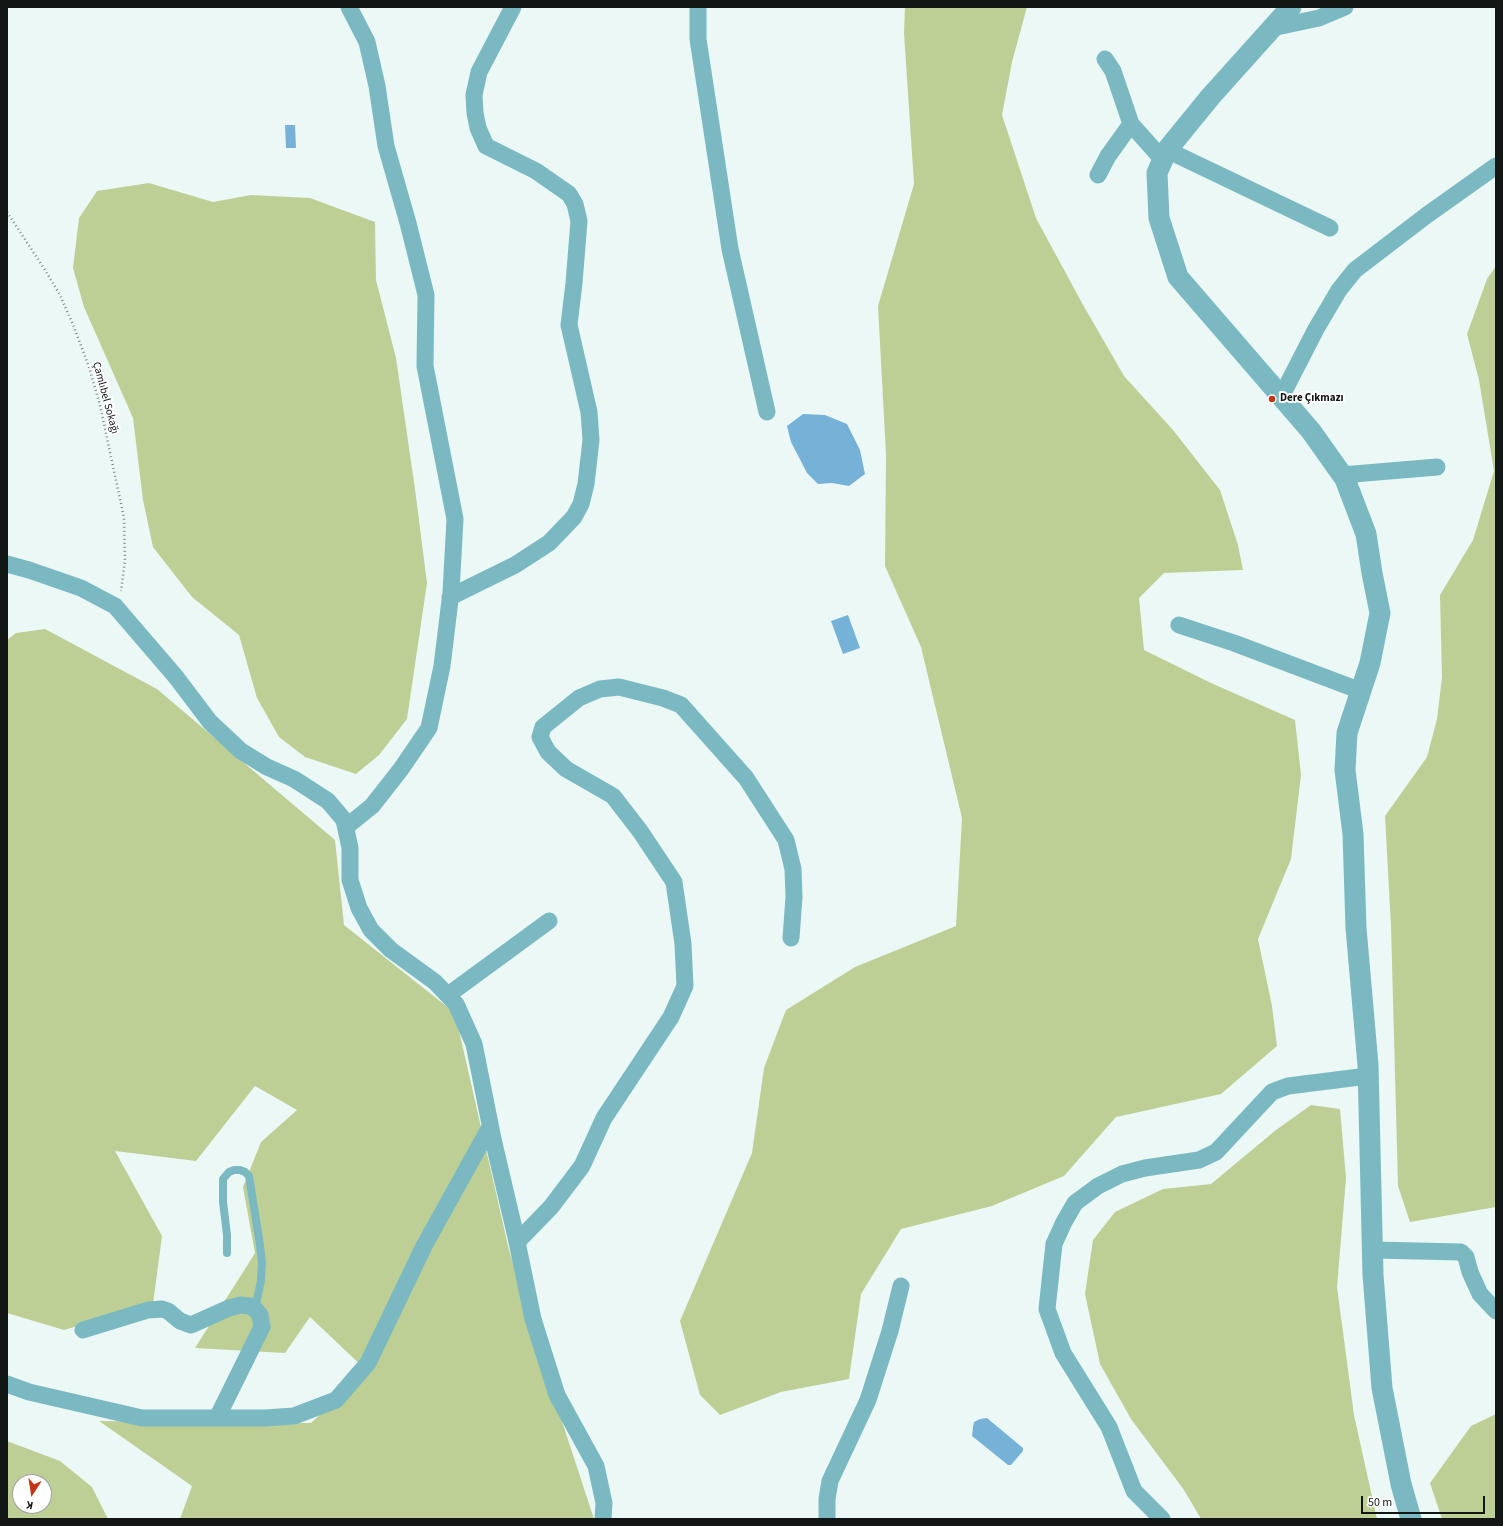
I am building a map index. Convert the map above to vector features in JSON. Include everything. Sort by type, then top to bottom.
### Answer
[{"type":"street","points":[[346,828],[372,806],[401,769],[429,728],[442,666],[450,597],[455,519],[425,366],[426,295],[408,223],[386,146],[377,86],[367,42],[349,7]]},
{"type":"street","points":[[450,597],[520,562],[549,543],[574,517],[581,504],[586,484],[592,440],[589,412],[569,325],[579,221],[575,204],[570,194],[536,171],[486,146],[478,128],[475,113],[474,95],[479,72],[513,7]]},
{"type":"street","points":[[698,7],[698,39],[730,250],[767,412]]},
{"type":"street","points":[[1291,7],[1211,96],[1165,155],[1157,173],[1159,218],[1178,278],[1311,431],[1345,479],[1366,534],[1380,613],[1370,663],[1347,733],[1345,770],[1353,834],[1356,928],[1368,1076],[1374,1276],[1382,1388],[1401,1484],[1411,1519]]},
{"type":"street","points":[[1272,28],[1319,18],[1345,7]]},
{"type":"street","points":[[1105,59],[1113,71],[1131,124],[1165,155],[1330,228]]},
{"type":"street","points":[[1098,175],[1108,156],[1131,124]]},
{"type":"street","points":[[1281,397],[1316,329],[1339,290],[1355,270],[1427,215],[1496,166]]},
{"type":"street","points":[[1342,475],[1437,467]]},
{"type":"street","points":[[7,564],[81,588],[115,606],[176,677],[210,722],[241,751],[267,767],[294,780],[328,801],[344,820],[350,848],[350,880],[359,908],[371,930],[391,950],[435,982],[448,995],[456,1004],[474,1044],[490,1127],[517,1242],[533,1319],[557,1395],[596,1466],[604,1503],[603,1519]]},
{"type":"street","points":[[1178,625],[1234,643],[1361,691]]},
{"type":"street","points":[[517,1242],[551,1207],[582,1166],[604,1118],[671,1017],[685,986],[684,944],[674,882],[640,831],[613,796],[566,769],[548,752],[540,737],[543,726],[579,698],[600,689],[619,687],[663,698],[681,706],[746,778],[786,840],[793,869],[794,897],[791,938]]},
{"type":"street","points":[[448,995],[549,921]]},
{"type":"street","points":[[1162,1519],[1134,1491],[1108,1427],[1063,1353],[1047,1309],[1054,1244],[1064,1222],[1075,1203],[1098,1186],[1122,1174],[1145,1168],[1199,1160],[1216,1152],[1272,1092],[1288,1086],[1368,1076]]},
{"type":"street","points":[[7,1384],[29,1392],[142,1418],[265,1418],[294,1416],[336,1400],[368,1363],[424,1246],[490,1127]]},
{"type":"street","points":[[1373,1250],[1461,1252],[1466,1257],[1470,1272],[1480,1294],[1496,1311]]},
{"type":"street","points":[[827,1519],[827,1499],[830,1481],[868,1400],[890,1331],[901,1286]]},
{"type":"street","points":[[83,1330],[148,1310],[162,1309],[168,1311],[180,1321],[191,1325],[229,1308],[241,1305],[249,1306],[256,1310],[260,1315],[262,1327],[217,1418]]},
{"type":"lane","points":[[227,1253],[227,1236],[222,1202],[223,1179],[230,1172],[240,1170],[249,1176],[260,1245],[261,1282],[256,1310]]},
{"type":"path","name":"Çamlıbel Sokağı","points":[[7,212],[60,295],[89,367],[100,405],[124,518],[125,534],[123,575],[121,590],[115,606]]},
{"type":"green space","points":[[905,7],[1027,7],[1012,62],[1002,115],[1036,218],[1124,376],[1173,430],[1220,490],[1238,545],[1243,570],[1164,573],[1139,598],[1144,650],[1211,683],[1295,720],[1301,775],[1291,859],[1258,939],[1272,1006],[1277,1046],[1221,1094],[1116,1117],[1064,1176],[992,1206],[901,1229],[861,1294],[849,1379],[781,1392],[720,1415],[700,1395],[680,1321],[752,1153],[764,1068],[786,1010],[855,967],[956,926],[962,818],[921,647],[885,566],[886,455],[878,306],[914,184],[904,33]]},
{"type":"green space","points":[[149,183],[213,202],[251,195],[310,198],[375,222],[376,280],[396,358],[427,583],[407,719],[379,755],[356,774],[305,757],[279,737],[257,698],[239,635],[192,597],[153,547],[143,500],[133,418],[84,307],[73,268],[79,218],[97,191]]},
{"type":"green space","points":[[1496,266],[1496,1207],[1410,1222],[1398,1186],[1391,926],[1385,816],[1427,757],[1437,719],[1442,677],[1440,595],[1473,540],[1494,471],[1479,380],[1467,334],[1487,279]]},
{"type":"green space","points":[[45,629],[157,689],[335,840],[344,925],[455,1013],[509,1250],[556,1403],[594,1519],[180,1519],[192,1486],[99,1421],[311,1423],[367,1371],[310,1317],[285,1353],[195,1348],[255,1253],[243,1187],[261,1142],[297,1110],[255,1086],[196,1161],[115,1151],[162,1236],[153,1304],[64,1330],[7,1313],[7,640],[16,633]]},
{"type":"green space","points":[[1311,1105],[1340,1109],[1346,1178],[1337,1287],[1354,1415],[1377,1519],[1201,1519],[1184,1490],[1131,1419],[1100,1364],[1085,1294],[1093,1240],[1115,1212],[1163,1189],[1211,1184],[1276,1130]]},
{"type":"green space","points":[[1496,1414],[1496,1519],[1442,1519],[1430,1483],[1471,1426]]},
{"type":"green space","points":[[7,1441],[60,1461],[92,1487],[108,1519],[7,1519]]},
{"type":"water","points":[[285,125],[295,125],[296,148],[286,148]]},
{"type":"water","points":[[803,414],[825,415],[847,424],[860,450],[865,474],[849,486],[832,483],[818,484],[807,473],[791,442],[787,426]]},
{"type":"water","points":[[848,615],[860,648],[843,654],[831,621]]},
{"type":"water","points":[[987,1418],[1023,1448],[1023,1451],[1011,1465],[1008,1465],[972,1436],[974,1422]]},
{"type":"place","name":"Dere Çıkmazı","points":[[1272,399]]}]
